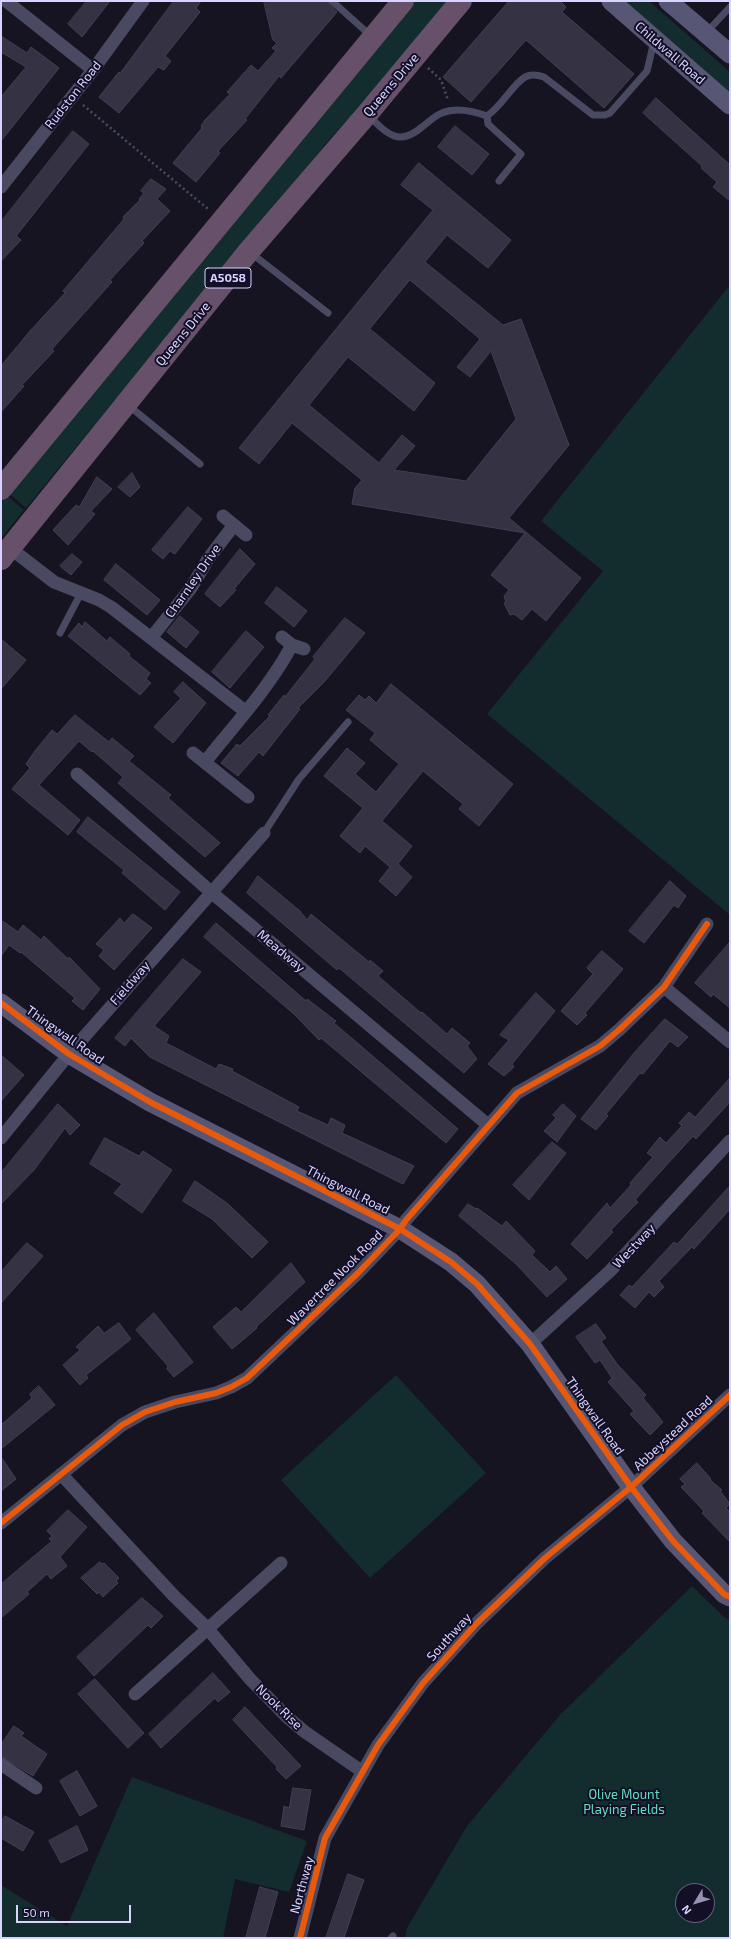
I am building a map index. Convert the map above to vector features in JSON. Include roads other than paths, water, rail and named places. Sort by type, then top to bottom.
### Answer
[{"type":"highway","name":"A5058","points":[[1,489],[403,1]]},
{"type":"highway","name":"Queens Drive","points":[[6,554],[249,251],[367,114],[461,1]]},
{"type":"street","points":[[6,1],[93,70]]},
{"type":"street","name":"Rudston Road","points":[[1,187],[93,70],[142,1]]},
{"type":"street","name":"Childwall Road","points":[[611,1],[730,105]]},
{"type":"street","points":[[668,1],[730,54]]},
{"type":"street","points":[[223,516],[246,535]]},
{"type":"street","name":"Charnley Drive","points":[[151,638],[191,588],[208,559],[234,525]]},
{"type":"street","points":[[6,554],[67,589],[81,593],[111,607],[245,711]]},
{"type":"street","points":[[205,762],[245,711],[264,691],[293,644]]},
{"type":"street","points":[[193,753],[248,797]]},
{"type":"street","name":"Meadway","points":[[77,774],[210,892],[488,1125]]},
{"type":"street","name":"Fieldway","points":[[1,1138],[69,1054],[210,892],[264,833]]},
{"type":"street","name":"Wavertree Nook Road","points":[[1,1523],[122,1425],[145,1412],[175,1402],[216,1393],[247,1378],[358,1273],[400,1229],[406,1220],[517,1093],[578,1060],[600,1046],[664,987],[707,924]]},
{"type":"street","points":[[664,987],[730,1042]]},
{"type":"street","name":"Thingwall Road","points":[[1,1003],[69,1054],[150,1102],[400,1229],[451,1262],[477,1284],[530,1344],[631,1487],[673,1541],[724,1594],[730,1597]]},
{"type":"street","name":"Westway","points":[[530,1344],[610,1272],[730,1141]]},
{"type":"street","name":"Abbeystead Road","points":[[631,1487],[730,1395]]},
{"type":"street","name":"Nook Rise","points":[[61,1474],[173,1595],[207,1628],[250,1679],[287,1716],[305,1732],[363,1772]]},
{"type":"street","name":"Southway","points":[[325,1838],[378,1745],[423,1683],[476,1623],[545,1558],[631,1487]]},
{"type":"street","points":[[135,1694],[281,1563]]},
{"type":"street","points":[[1,1764],[36,1788]]},
{"type":"street","name":"Northway","points":[[300,1938],[325,1838]]},
{"type":"lane","points":[[332,1],[373,38]]},
{"type":"lane","points":[[706,33],[730,7]]},
{"type":"lane","points":[[487,116],[496,109],[525,77],[536,75],[544,77],[592,115],[605,115],[610,113],[648,71],[654,39]]},
{"type":"lane","points":[[367,114],[380,127],[397,138],[406,137],[415,133],[433,117],[446,111],[466,111],[487,116]]},
{"type":"lane","points":[[487,116],[488,124],[521,154],[499,181]]},
{"type":"lane","points":[[249,251],[328,313]]},
{"type":"lane","points":[[126,404],[200,464]]},
{"type":"lane","points":[[60,633],[81,593]]},
{"type":"lane","points":[[264,833],[299,780],[348,722]]},
{"type":"park label","name":"Olive Mount Playing Fields","points":[[624,1802]]}]
